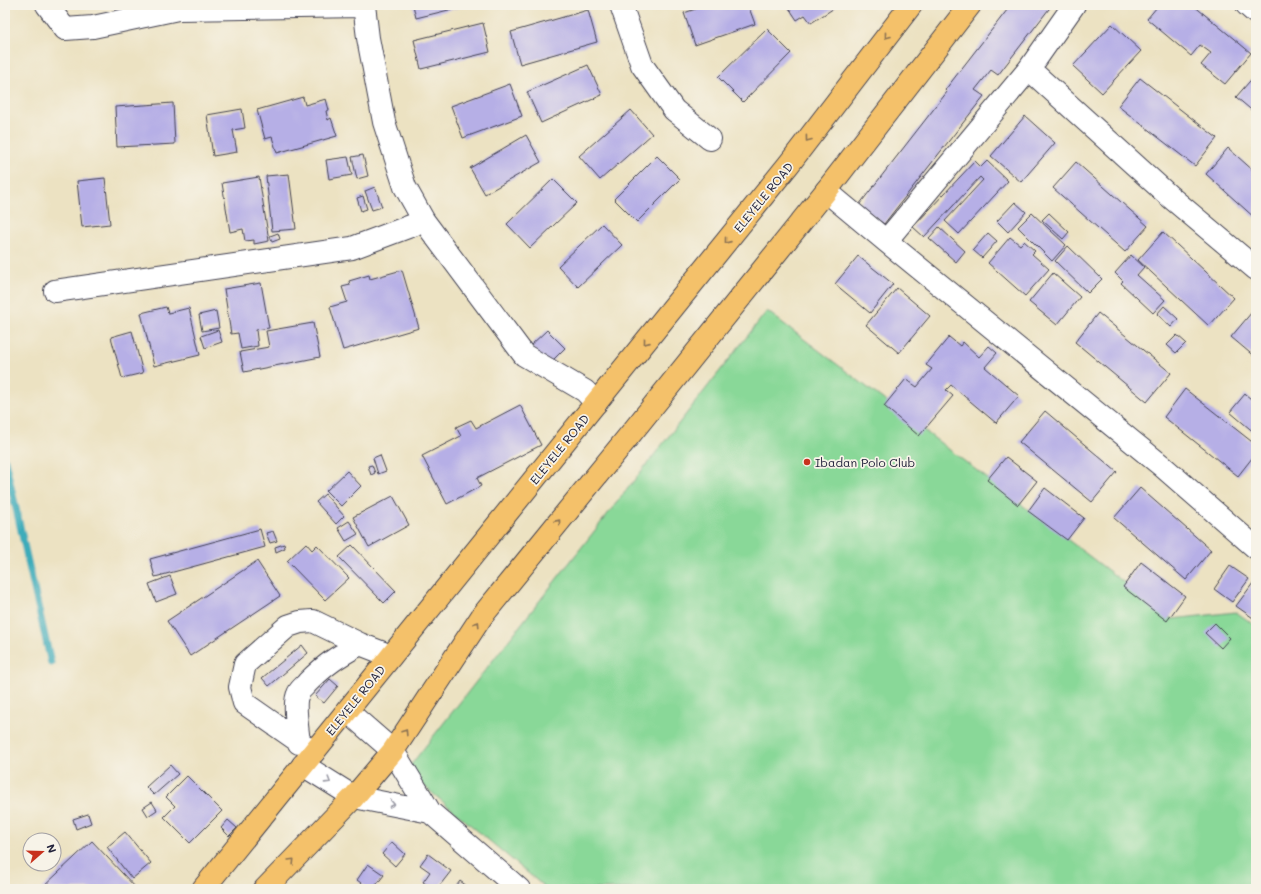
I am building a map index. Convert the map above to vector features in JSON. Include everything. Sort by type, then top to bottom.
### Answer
[{"type":"main road","name":"ELEYELE ROAD","points":[[203,889],[305,753],[347,711],[789,164],[911,5]]},
{"type":"main road","points":[[264,889],[354,797],[393,751],[482,616],[826,191],[970,5]]},
{"type":"street","points":[[47,5],[65,29],[93,27],[178,9],[364,6],[368,38],[384,122],[405,187],[424,221],[524,355],[585,391],[596,403]]},
{"type":"street","points":[[621,5],[642,65],[674,110],[710,139]]},
{"type":"street","points":[[886,241],[1030,69],[1074,5]]},
{"type":"street","points":[[1247,5],[1256,13]]},
{"type":"street","points":[[1030,69],[1168,195],[1256,269]]},
{"type":"street","points":[[826,191],[1162,466],[1256,548]]},
{"type":"street","points":[[55,291],[352,248],[424,221]]},
{"type":"street","points":[[391,656],[360,644],[313,621],[300,622],[288,626],[245,664],[240,687],[244,703],[305,753],[354,797],[430,812]]},
{"type":"street","points":[[305,753],[297,717],[298,693],[323,667],[360,644]]},
{"type":"street","points":[[347,711],[393,751],[430,812],[519,889]]},
{"type":"green space","name":"Ibadan Polo Club","points":[[767,311],[1172,619],[1236,612],[1256,626],[1256,889],[547,889],[406,771]]},
{"type":"building","points":[[413,5],[465,5],[465,6],[416,18]]},
{"type":"building","points":[[707,5],[748,5],[755,24],[695,45],[684,13]]},
{"type":"building","points":[[787,5],[839,5],[811,23],[805,15],[797,20]]},
{"type":"building","points":[[1011,5],[1052,5],[998,75],[991,70],[975,90],[984,96],[884,224],[859,205],[947,92],[945,90]]},
{"type":"building","points":[[1155,5],[1193,5],[1251,53],[1225,84],[1201,65],[1211,53],[1200,45],[1191,56],[1147,19],[1157,7]]},
{"type":"building","points":[[588,10],[597,42],[520,64],[511,32]]},
{"type":"building","points":[[483,23],[490,52],[421,69],[414,40]]},
{"type":"building","points":[[1112,24],[1141,51],[1102,93],[1073,66]]},
{"type":"building","points":[[767,29],[791,53],[743,102],[718,77]]},
{"type":"building","points":[[588,65],[602,95],[541,123],[527,92]]},
{"type":"building","points":[[1256,74],[1256,114],[1236,97]]},
{"type":"building","points":[[1140,78],[1217,138],[1195,166],[1118,106]]},
{"type":"building","points":[[510,84],[522,116],[463,138],[451,106]]},
{"type":"building","points":[[303,97],[305,105],[326,99],[329,110],[326,111],[328,120],[331,118],[337,136],[277,153],[272,137],[265,139],[257,110]]},
{"type":"building","points":[[173,103],[175,144],[117,147],[115,107]]},
{"type":"building","points":[[242,109],[245,128],[233,130],[237,152],[213,156],[207,115]]},
{"type":"building","points":[[631,110],[652,134],[600,180],[579,156]]},
{"type":"building","points":[[1025,116],[1055,143],[1021,182],[991,156]]},
{"type":"building","points":[[526,135],[541,162],[485,194],[470,168]]},
{"type":"building","points":[[1228,148],[1256,173],[1256,219],[1206,174]]},
{"type":"building","points":[[363,155],[368,176],[357,179],[352,157]]},
{"type":"building","points":[[657,156],[680,179],[637,222],[614,199]]},
{"type":"building","points":[[348,157],[352,175],[329,179],[326,160]]},
{"type":"building","points":[[975,161],[981,167],[987,161],[1008,181],[959,234],[945,221],[983,180],[980,177],[924,237],[913,227]]},
{"type":"building","points":[[1076,162],[1148,226],[1125,252],[1053,188]]},
{"type":"building","points":[[289,174],[296,229],[272,231],[266,176]]},
{"type":"building","points":[[259,177],[269,241],[254,244],[254,240],[245,241],[243,229],[230,232],[222,183]]},
{"type":"building","points":[[105,178],[110,224],[82,227],[77,181]]},
{"type":"building","points":[[553,179],[577,203],[530,248],[507,224]]},
{"type":"building","points":[[375,187],[382,207],[372,210],[365,191]]},
{"type":"building","points":[[363,196],[367,209],[361,211],[357,198]]},
{"type":"building","points":[[1015,202],[1026,212],[1008,232],[997,221]]},
{"type":"building","points":[[1032,213],[1066,245],[1052,261],[1018,227]]},
{"type":"building","points":[[1049,213],[1069,232],[1063,239],[1042,220]]},
{"type":"building","points":[[602,224],[622,245],[578,287],[558,266]]},
{"type":"building","points":[[939,227],[965,251],[956,262],[929,238]]},
{"type":"building","points":[[1163,232],[1234,298],[1209,326],[1138,260]]},
{"type":"building","points":[[278,233],[280,239],[272,242],[270,236]]},
{"type":"building","points":[[988,233],[997,241],[982,258],[973,250]]},
{"type":"building","points":[[1010,237],[1020,245],[1024,241],[1035,251],[1032,254],[1049,269],[1025,296],[988,263]]},
{"type":"building","points":[[1068,246],[1102,279],[1088,293],[1055,261]]},
{"type":"building","points":[[1131,255],[1144,267],[1137,275],[1165,300],[1153,313],[1121,283],[1123,281],[1115,273]]},
{"type":"building","points":[[858,256],[893,284],[870,313],[835,284]]},
{"type":"building","points":[[402,270],[419,328],[343,350],[330,307],[347,302],[342,287],[350,285],[349,281],[369,275],[370,279]]},
{"type":"building","points":[[1053,273],[1080,297],[1057,325],[1029,302]]},
{"type":"building","points":[[261,283],[269,328],[256,330],[258,346],[241,349],[238,333],[231,334],[224,289]]},
{"type":"building","points":[[897,288],[930,316],[899,353],[866,325]]},
{"type":"building","points":[[1164,306],[1178,319],[1171,327],[1157,314]]},
{"type":"building","points":[[166,307],[168,313],[189,308],[200,355],[154,366],[141,313]]},
{"type":"building","points":[[216,311],[219,328],[202,331],[199,315]]},
{"type":"building","points":[[1252,312],[1256,316],[1256,358],[1231,337]]},
{"type":"building","points":[[1098,313],[1171,373],[1147,402],[1075,342]]},
{"type":"building","points":[[313,323],[320,357],[244,372],[240,352],[269,347],[266,331]]},
{"type":"building","points":[[218,330],[222,342],[205,348],[201,336]]},
{"type":"building","points":[[547,330],[565,348],[548,365],[530,346]]},
{"type":"building","points":[[132,331],[143,373],[122,378],[111,337]]},
{"type":"building","points":[[1177,335],[1186,343],[1176,353],[1167,345]]},
{"type":"building","points":[[949,337],[960,346],[963,342],[979,357],[989,346],[997,353],[985,367],[1019,396],[996,423],[951,385],[946,390],[953,396],[919,436],[884,406],[906,379],[917,387],[932,369],[926,365]]},
{"type":"building","points":[[1185,389],[1256,445],[1256,453],[1238,476],[1164,417]]},
{"type":"building","points":[[1245,394],[1256,403],[1256,434],[1230,412]]},
{"type":"building","points":[[520,405],[541,445],[477,478],[481,486],[447,504],[422,456],[461,436],[456,427],[471,420],[476,428]]},
{"type":"building","points":[[1045,411],[1117,472],[1092,502],[1019,442]]},
{"type":"building","points":[[380,455],[386,471],[378,474],[373,458]]},
{"type":"building","points":[[1006,457],[1037,481],[1018,505],[987,480]]},
{"type":"building","points":[[372,465],[375,473],[371,475],[368,466]]},
{"type":"building","points":[[347,471],[361,486],[341,506],[326,491]]},
{"type":"building","points":[[1045,488],[1084,518],[1067,540],[1028,511]]},
{"type":"building","points":[[1140,488],[1211,550],[1186,580],[1114,518]]},
{"type":"building","points":[[325,494],[344,516],[336,524],[316,502]]},
{"type":"building","points":[[393,496],[409,525],[369,547],[353,517]]},
{"type":"building","points":[[349,521],[358,534],[346,541],[338,528]]},
{"type":"building","points":[[260,529],[265,547],[155,577],[150,559]]},
{"type":"building","points":[[273,531],[277,541],[270,543],[266,533]]},
{"type":"building","points":[[306,543],[312,550],[317,545],[349,578],[325,600],[287,561]]},
{"type":"building","points":[[284,544],[285,548],[276,552],[275,547]]},
{"type":"building","points":[[352,545],[396,591],[384,603],[339,557]]},
{"type":"building","points":[[257,561],[280,596],[190,656],[167,621]]},
{"type":"building","points":[[1141,562],[1185,596],[1167,621],[1123,587]]},
{"type":"building","points":[[1230,566],[1249,579],[1232,602],[1214,589]]},
{"type":"building","points":[[170,576],[177,594],[156,602],[149,584]]},
{"type":"building","points":[[1256,579],[1256,620],[1236,606]]},
{"type":"building","points":[[1215,623],[1230,638],[1221,648],[1205,633]]},
{"type":"building","points":[[302,645],[308,653],[269,686],[262,678]]},
{"type":"building","points":[[330,679],[338,686],[324,703],[315,696]]},
{"type":"building","points":[[170,765],[178,774],[154,795],[146,787]]},
{"type":"building","points":[[187,776],[222,811],[190,843],[164,817],[175,806],[166,797]]},
{"type":"building","points":[[152,802],[157,810],[148,816],[143,808]]},
{"type":"building","points":[[88,814],[91,823],[76,829],[73,819]]},
{"type":"building","points":[[228,820],[237,828],[229,836],[221,828]]},
{"type":"building","points":[[125,832],[151,863],[132,879],[107,847]]},
{"type":"building","points":[[92,841],[137,889],[41,889],[59,872],[62,872],[62,869]]},
{"type":"building","points":[[392,842],[405,854],[395,866],[382,854]]},
{"type":"building","points":[[428,854],[451,871],[437,889],[433,889],[423,882],[430,872],[420,865]]},
{"type":"building","points":[[368,864],[384,875],[373,889],[369,889],[357,880]]},
{"type":"building","points":[[460,881],[471,889],[454,889]]},
{"type":"waterway","points":[[5,460],[51,663]]},
{"type":"place","name":"Ibadan Polo Club","points":[[807,462]]}]
